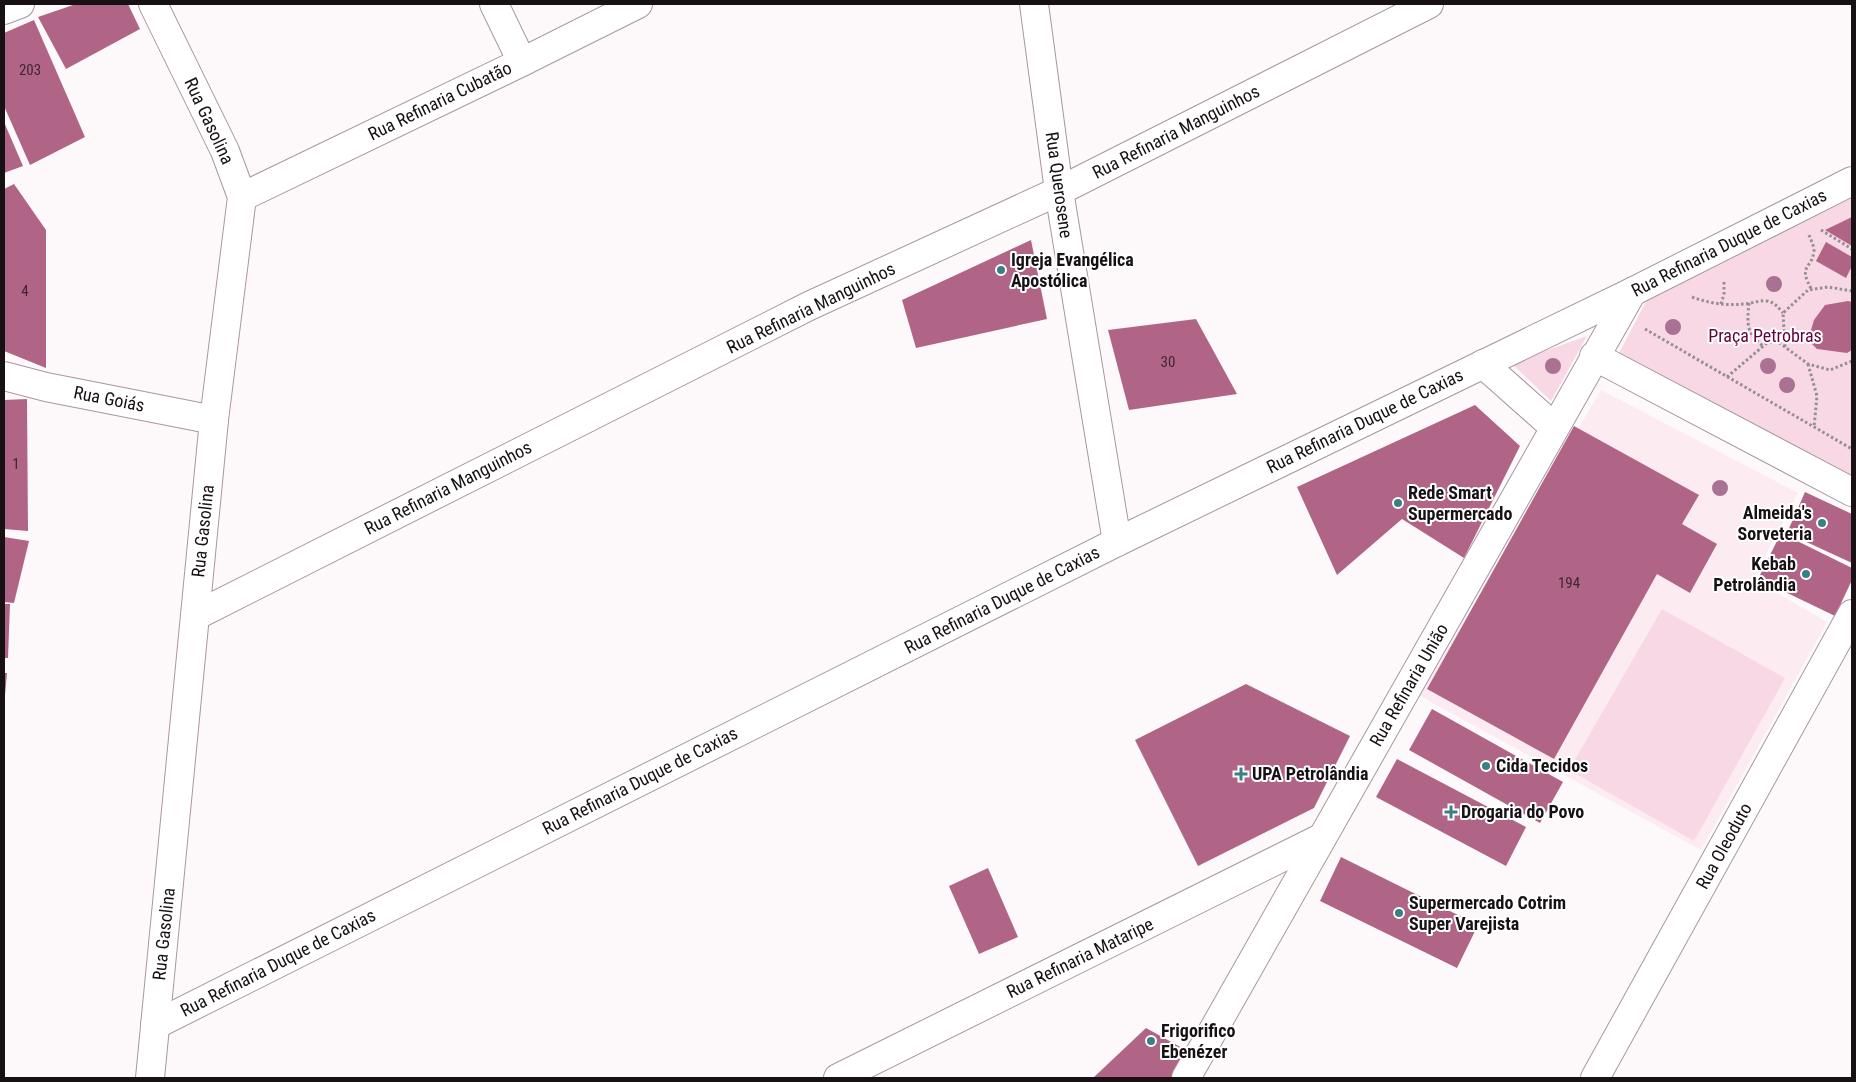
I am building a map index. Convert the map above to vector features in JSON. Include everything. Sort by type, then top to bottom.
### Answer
[{"type":"street","points":[[4,10],[20,4]]},
{"type":"street","name":"Rua Gasolina","points":[[150,1078],[214,420],[242,197],[225,151],[153,4]]},
{"type":"street","points":[[494,4],[522,62]]},
{"type":"street","name":"Rua Refinaria Cubatão","points":[[242,197],[638,4]]},
{"type":"street","name":"Rua Querosene","points":[[1034,4],[1059,191],[1117,542]]},
{"type":"street","name":"Rua Refinaria Manguinhos","points":[[195,616],[809,306],[1059,191],[1429,4]]},
{"type":"street","name":"Rua Refinaria Duque de Caxias","points":[[155,1025],[1117,542],[1632,292],[1852,181]]},
{"type":"street","name":"Rua Refinaria União","points":[[1186,1078],[1632,292]]},
{"type":"street","points":[[1594,356],[1852,492]]},
{"type":"street","points":[[1483,364],[1554,427]]},
{"type":"street","name":"Rua Goiás","points":[[4,376],[46,387],[214,420]]},
{"type":"street","name":"Rua Oleoduto","points":[[1595,1078],[1852,614]]},
{"type":"street","name":"Rua Refinaria Mataripe","points":[[838,1078],[1322,838]]},
{"type":"path","points":[[1819,229],[1852,249]]},
{"type":"path","points":[[1808,233],[1814,248],[1812,259],[1805,273],[1812,290]]},
{"type":"path","points":[[1720,304],[1724,294],[1723,277]]},
{"type":"path","points":[[1783,313],[1808,290],[1828,287],[1852,291]]},
{"type":"path","points":[[1686,292],[1692,298],[1720,304],[1769,301],[1783,313],[1785,347]]},
{"type":"path","points":[[1749,303],[1748,321],[1750,331],[1753,338],[1764,346]]},
{"type":"path","points":[[1647,322],[1643,328],[1852,449]]},
{"type":"path","points":[[1727,377],[1768,342],[1778,342],[1808,364],[1830,370],[1852,361]]},
{"type":"path","points":[[1808,364],[1817,396],[1814,427]]},
{"type":"shaded area","points":[[1601,390],[1798,493],[1753,579],[1827,622],[1701,850],[1420,696]]},
{"type":"green space","name":"Praça Petrobras","points":[[1852,196],[1852,483],[1618,355],[1650,294]]},
{"type":"green space","points":[[1587,336],[1551,401],[1511,363]]},
{"type":"green space","points":[[1662,609],[1785,678],[1694,841],[1569,770]]},
{"type":"building","points":[[76,4],[128,4],[140,29],[66,69],[38,17]]},
{"type":"building","points":[[34,20],[85,137],[30,165],[4,106],[4,33]]},
{"type":"building","points":[[4,122],[23,166],[4,173]]},
{"type":"building","points":[[14,184],[46,230],[46,368],[4,351],[4,189]]},
{"type":"building","points":[[1852,217],[1852,246],[1825,230]]},
{"type":"building","name":"Igreja Evangélica Apostólica","points":[[1031,240],[1047,319],[916,348],[902,300]]},
{"type":"building","points":[[1826,242],[1852,257],[1852,266],[1846,278],[1816,261]]},
{"type":"building","points":[[1852,302],[1852,350],[1847,353],[1817,349],[1808,340],[1814,320],[1825,305]]},
{"type":"building","points":[[1196,319],[1237,394],[1129,410],[1108,330]]},
{"type":"building","points":[[27,399],[28,531],[4,529],[4,400]]},
{"type":"building","name":"Rede Smart Supermercado","points":[[1475,405],[1520,446],[1464,558],[1402,519],[1337,575],[1297,487]]},
{"type":"building","points":[[1574,426],[1699,495],[1682,524],[1717,544],[1690,593],[1657,574],[1554,759],[1427,689]]},
{"type":"building","name":"Almeida's Sorveteria","points":[[1805,492],[1852,514],[1852,563],[1787,533]]},
{"type":"building","name":"Kebab Petrolândia","points":[[1781,533],[1852,568],[1852,580],[1835,616],[1758,579]]},
{"type":"building","points":[[4,537],[29,541],[14,603],[4,602]]},
{"type":"building","points":[[4,604],[10,604],[8,658],[4,658]]},
{"type":"building","points":[[4,673],[7,673],[5,695],[4,695]]},
{"type":"building","name":"UPA Petrolândia","points":[[1246,684],[1350,736],[1314,808],[1198,866],[1135,740]]},
{"type":"building","name":"Cida Tecidos","points":[[1432,709],[1563,782],[1540,823],[1409,750]]},
{"type":"building","name":"Drogaria do Povo","points":[[1397,759],[1526,827],[1506,866],[1376,797]]},
{"type":"building","name":"Supermercado Cotrim Super Varejista","points":[[1341,857],[1478,925],[1457,968],[1320,901]]},
{"type":"building","points":[[988,868],[1018,937],[979,954],[949,886]]},
{"type":"building","name":"Frigorifico Ebenézer","points":[[1146,1028],[1193,1054],[1179,1078],[1093,1078]]},
{"type":"place","name":"Igreja Evangélica Apostólica","points":[[1001,270]]},
{"type":"place","name":"Rede Smart Supermercado","points":[[1398,503]]},
{"type":"place","name":"Almeida's Sorveteria","points":[[1822,523]]},
{"type":"place","name":"Kebab Petrolândia","points":[[1806,574]]},
{"type":"place","name":"Cida Tecidos","points":[[1486,766]]},
{"type":"place","name":"UPA Petrolândia","points":[[1241,774]]},
{"type":"place","name":"Drogaria do Povo","points":[[1451,812]]},
{"type":"place","name":"Supermercado Cotrim Super Varejista","points":[[1399,913]]},
{"type":"place","name":"Frigorifico Ebenézer","points":[[1151,1041]]}]
